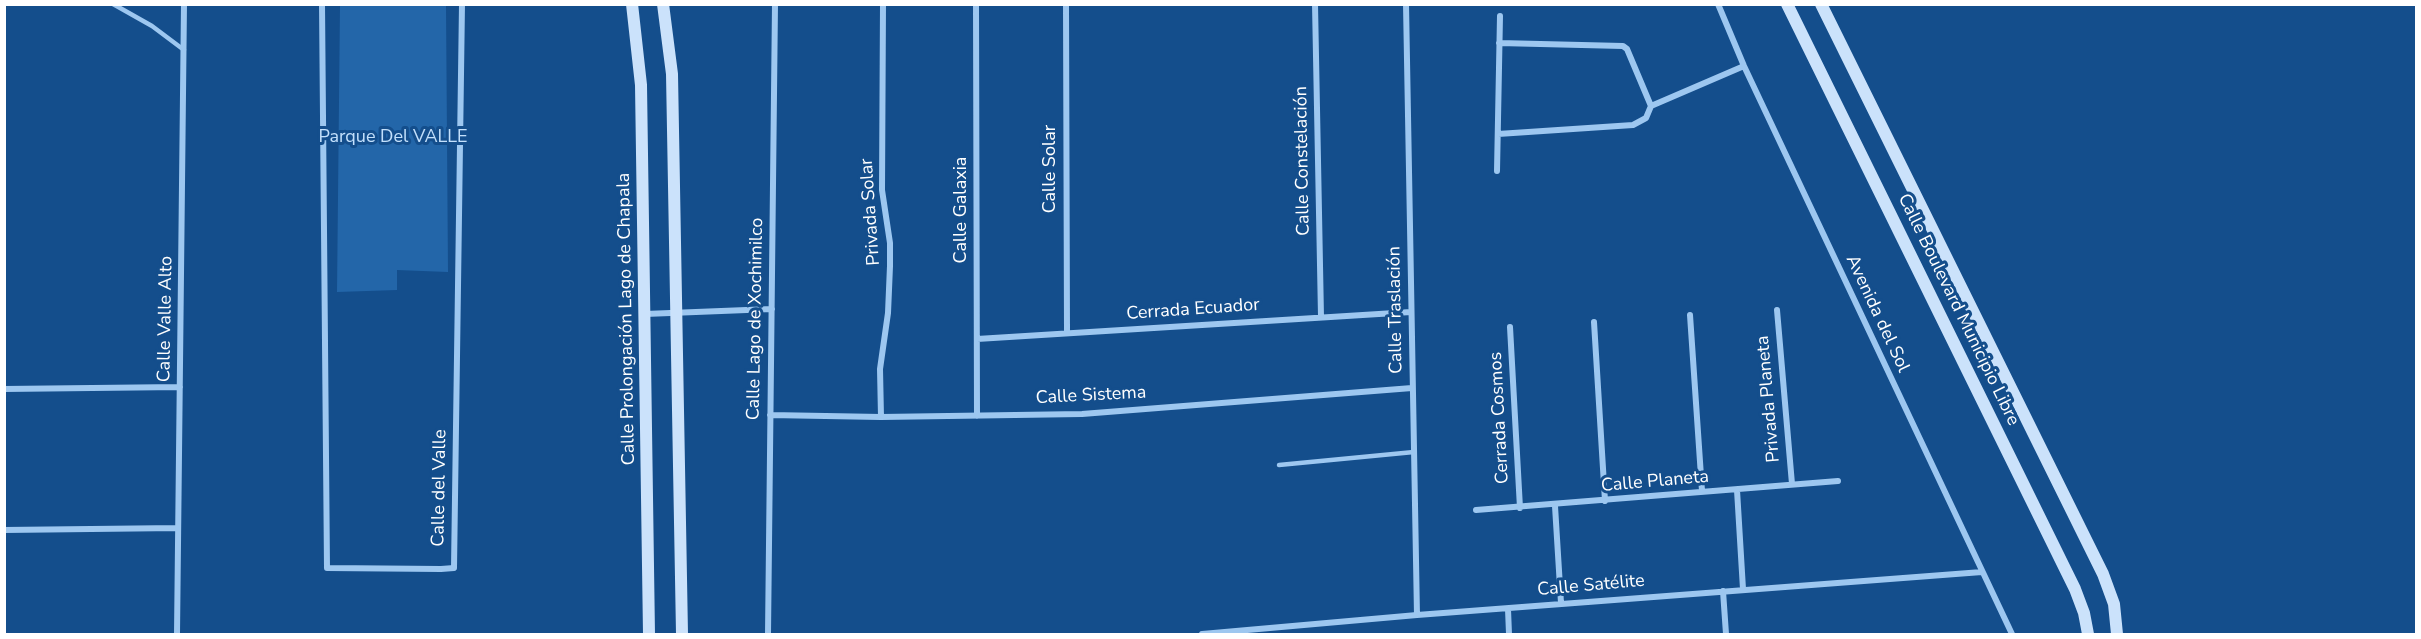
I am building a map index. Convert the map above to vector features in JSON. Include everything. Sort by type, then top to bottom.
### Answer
[{"type":"main road","name":"Calle Prolongación Lago de Chapala","points":[[632,4],[641,85],[649,634]]},
{"type":"main road","points":[[663,4],[672,74],[682,634]]},
{"type":"main road","name":"Calle Boulevard Municipio Libre","points":[[1787,4],[2056,549],[2084,613],[2088,634]]},
{"type":"main road","name":"Calle Boulevard Municipio Libre","points":[[1821,4],[2103,574],[2114,604],[2117,634]]},
{"type":"main road","points":[[2077,634],[2084,613]]},
{"type":"street","name":"Calle Valle Alto","points":[[177,634],[184,4]]},
{"type":"street","name":"Calle del Valle","points":[[322,4],[327,568],[395,569],[454,568],[462,4]]},
{"type":"street","name":"Calle Lago de Xochimilco","points":[[768,634],[775,4]]},
{"type":"street","name":"Privada Solar","points":[[881,417],[880,369],[888,313],[890,266],[890,243],[882,190],[883,4]]},
{"type":"street","name":"Calle Galaxia","points":[[976,4],[977,416]]},
{"type":"street","name":"Calle Solar","points":[[1066,4],[1066,333]]},
{"type":"street","name":"Calle Constelación","points":[[1315,4],[1321,317]]},
{"type":"street","name":"Calle Traslación","points":[[1406,4],[1417,615]]},
{"type":"street","name":"Avenida del Sol","points":[[1718,4],[1744,66],[2012,634]]},
{"type":"street","points":[[1497,171],[1500,16]]},
{"type":"street","points":[[1499,43],[1623,46],[1627,49],[1651,106]]},
{"type":"street","points":[[1498,134],[1633,125],[1646,118],[1651,106],[1744,66]]},
{"type":"street","points":[[645,314],[772,309]]},
{"type":"street","name":"Privada Planeta","points":[[1777,310],[1792,484]]},
{"type":"street","name":"Cerrada Ecuador","points":[[977,339],[1411,312]]},
{"type":"street","points":[[1690,315],[1702,491]]},
{"type":"street","points":[[1594,322],[1605,501]]},
{"type":"street","name":"Cerrada Cosmos","points":[[1510,327],[1520,508]]},
{"type":"street","points":[[4,389],[180,387]]},
{"type":"street","name":"Calle Sistema","points":[[770,415],[881,417],[1082,414],[1413,388]]},
{"type":"street","name":"Calle Planeta","points":[[1476,510],[1555,506],[1702,491],[1838,481]]},
{"type":"street","points":[[1737,490],[1743,589]]},
{"type":"street","points":[[1555,506],[1562,603]]},
{"type":"street","points":[[4,530],[178,528]]},
{"type":"street","name":"Calle Satélite","points":[[1202,634],[1562,603],[1982,572]]},
{"type":"street","points":[[1723,591],[1726,634]]},
{"type":"street","points":[[1508,609],[1509,634]]},
{"type":"lane","points":[[113,4],[152,27],[184,50]]},
{"type":"lane","points":[[1279,465],[1414,453]]},
{"type":"green space","name":"Parque Del VALLE","points":[[340,5],[446,5],[448,272],[397,270],[397,290],[337,292]]}]
